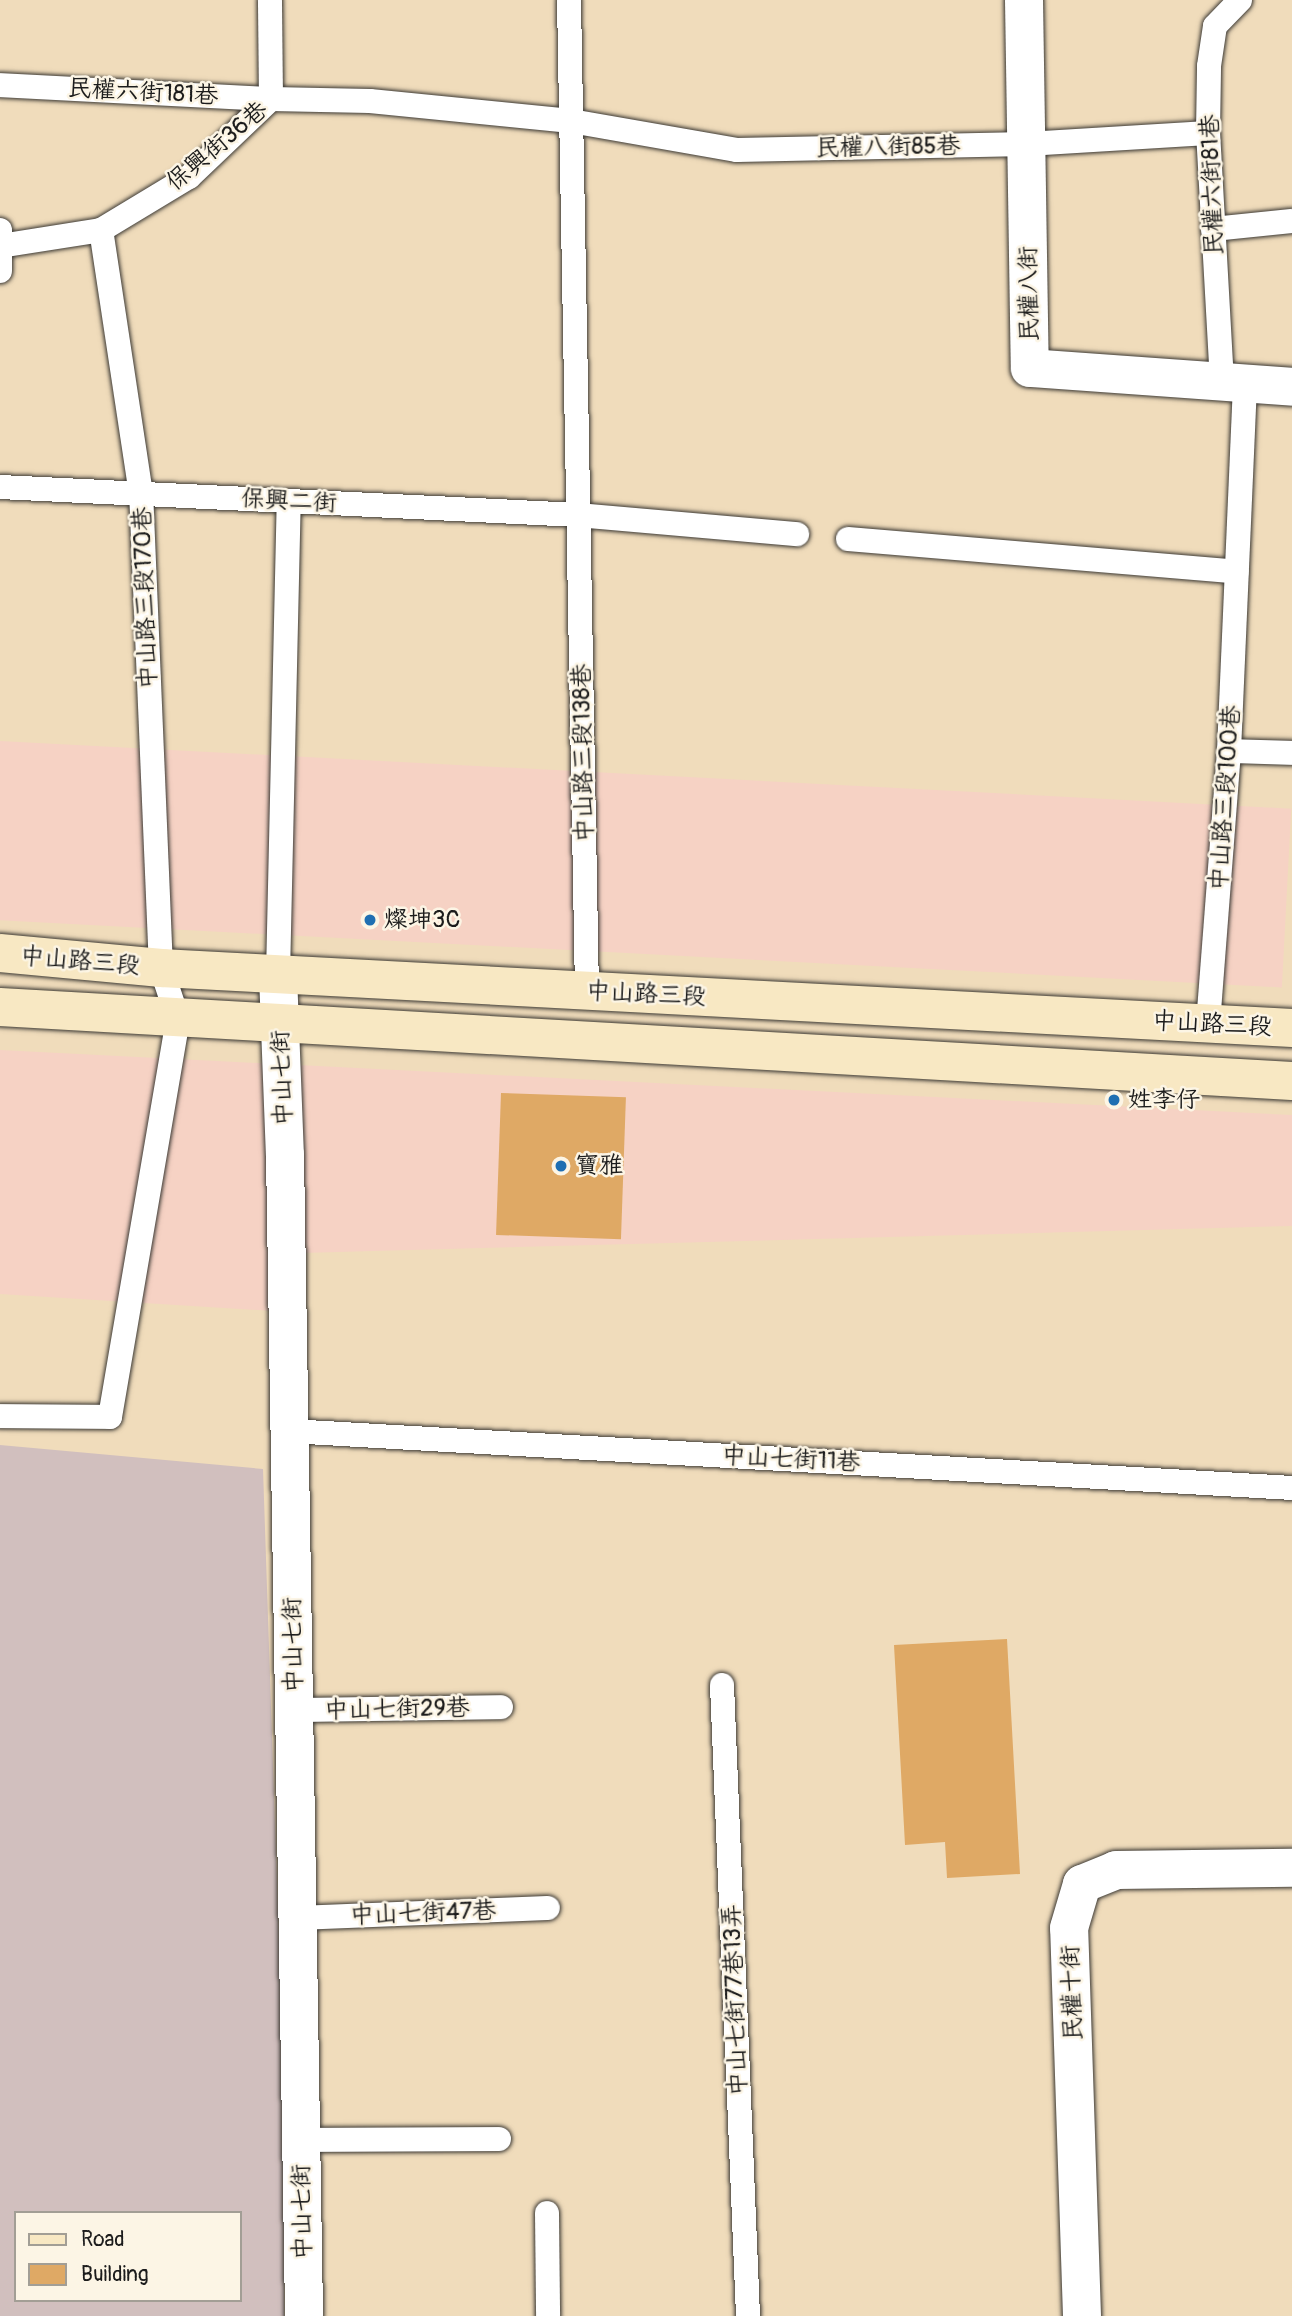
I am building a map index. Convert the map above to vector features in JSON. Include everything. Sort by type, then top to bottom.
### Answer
[{"type":"main road","name":"中山路三段","points":[[0,953],[161,968],[278,975],[1292,1028]]},
{"type":"main road","name":"中山路三段","points":[[0,1007],[280,1026],[1292,1081]]},
{"type":"street","name":"民權八街","points":[[1024,0],[1030,368],[1292,387]]},
{"type":"street","name":"中山七街","points":[[278,975],[289,1431],[304,2316]]},
{"type":"street","name":"民權十街","points":[[1082,2316],[1069,1928],[1082,1884],[1116,1870],[1292,1868]]},
{"type":"lane","points":[[270,0],[271,99]]},
{"type":"lane","name":"中山路三段138巷","points":[[569,0],[587,991]]},
{"type":"lane","name":"民權六街81巷","points":[[1233,382],[1213,229],[1208,133],[1214,26],[1245,1]]},
{"type":"lane","name":"民權六街181巷","points":[[0,85],[271,99]]},
{"type":"lane","name":"保興街36巷","points":[[0,241],[101,230],[189,177],[271,99],[370,101],[571,121]]},
{"type":"lane","name":"民權八街85巷","points":[[571,121],[737,150],[1027,144],[1208,133]]},
{"type":"lane","points":[[1213,229],[1292,221]]},
{"type":"lane","name":"中山路三段170巷","points":[[101,230],[141,494],[161,968],[178,1019]]},
{"type":"lane","points":[[0,241],[0,271]]},
{"type":"lane","name":"中山路三段100巷","points":[[1208,1024],[1230,751],[1237,572],[1233,382]]},
{"type":"lane","name":"保興二街","points":[[0,487],[578,515]]},
{"type":"lane","points":[[278,975],[289,502]]},
{"type":"lane","points":[[578,515],[797,534]]},
{"type":"lane","points":[[848,538],[1237,572]]},
{"type":"lane","points":[[1230,751],[1292,753]]},
{"type":"lane","points":[[0,1416],[110,1417],[178,1019]]},
{"type":"lane","name":"中山七街11巷","points":[[289,1431],[1292,1489]]},
{"type":"lane","name":"中山七街77巷13弄","points":[[722,1685],[748,2316]]},
{"type":"lane","name":"中山七街29巷","points":[[294,1710],[501,1707]]},
{"type":"lane","name":"中山七街47巷","points":[[298,1918],[548,1908]]},
{"type":"lane","points":[[301,2140],[499,2139]]},
{"type":"lane","points":[[547,2213],[548,2316]]},
{"type":"shaded area","points":[[0,741],[1291,809],[1282,987],[0,920]]},
{"type":"shaded area","points":[[0,1050],[1292,1115],[1292,1226],[301,1253],[305,1313],[0,1294]]},
{"type":"shaded area","points":[[0,1445],[263,1469],[284,2093],[284,2316],[0,2316]]},
{"type":"building","name":"寶雅","points":[[501,1093],[626,1097],[621,1239],[496,1235]]},
{"type":"building","points":[[1007,1639],[1020,1874],[947,1878],[945,1842],[905,1845],[894,1645]]},
{"type":"place","name":"燦坤3C","points":[[370,920]]},
{"type":"place","name":"姓李仔","points":[[1114,1100]]},
{"type":"place","name":"寶雅","points":[[561,1166]]}]
